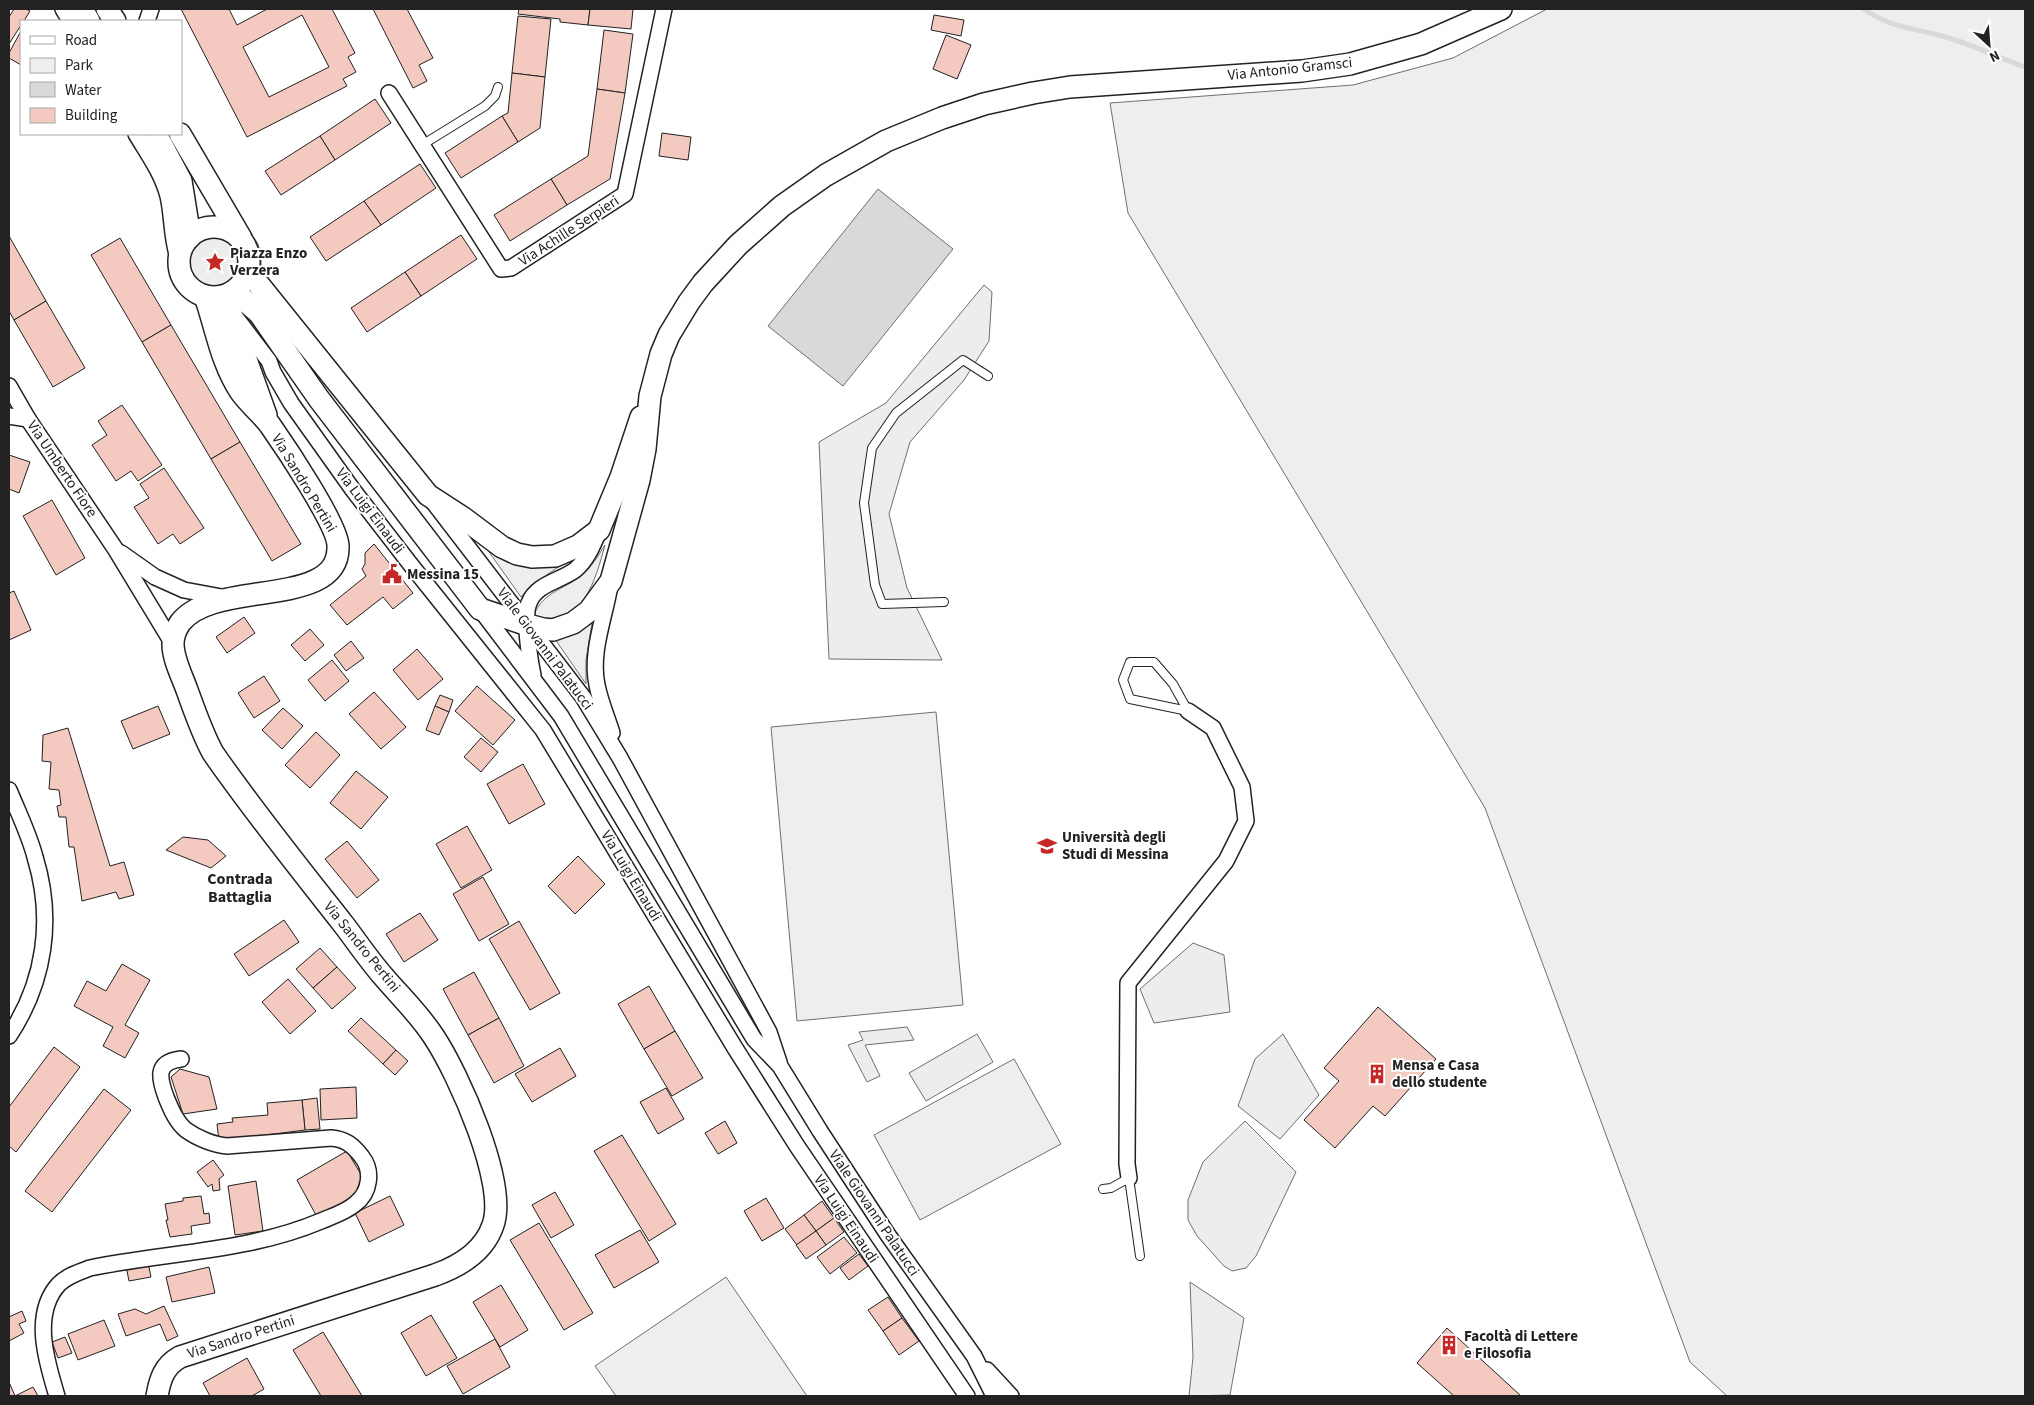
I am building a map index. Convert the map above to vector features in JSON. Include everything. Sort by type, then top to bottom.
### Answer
[{"type":"main road","points":[[82,9],[88,20]]},
{"type":"main road","points":[[107,9],[114,20]]},
{"type":"main road","name":"Via Antonio Gramsci","points":[[650,396],[663,348],[689,302],[703,283],[738,246],[782,206],[826,175],[886,141],[962,111],[1033,93],[1070,88],[1302,71],[1350,64],[1421,44],[1500,9]]},
{"type":"main road","points":[[157,135],[181,181],[190,237]]},
{"type":"main road","points":[[181,135],[247,250],[250,260],[248,271],[240,286],[226,303],[215,335],[232,376],[249,403],[269,425]]},
{"type":"main road","points":[[226,303],[205,296],[188,287],[183,279],[179,261],[184,244],[199,230],[211,227],[222,228],[233,233],[242,241]]},
{"type":"main road","name":"Viale Giovanni Palatucci","points":[[248,271],[428,496]]},
{"type":"main road","points":[[226,303],[269,425]]},
{"type":"main road","name":"Viale Giovanni Palatucci","points":[[226,303],[259,313],[319,399],[480,609]]},
{"type":"main road","points":[[428,496],[462,517],[502,547],[517,554],[532,557],[555,556],[578,546],[599,530],[650,396]]},
{"type":"main road","points":[[480,609],[528,625],[553,630],[573,623],[589,611],[611,582],[646,449],[650,396]]},
{"type":"main road","name":"Via Sandro Pertini","points":[[157,1396],[167,1365],[180,1357],[456,1267],[471,1257],[484,1242],[493,1225],[496,1209],[495,1188],[485,1153],[471,1112],[447,1058],[433,1035],[359,946],[213,753],[202,732],[173,644],[178,626],[191,612],[209,602],[310,584],[326,575],[335,563],[337,539],[331,524],[269,425]]},
{"type":"street","points":[[63,9],[69,20]]},
{"type":"street","name":"Via Achille Serpieri","points":[[389,93],[501,268],[511,268],[625,194],[664,9]]},
{"type":"street","points":[[137,135],[165,186],[173,244],[179,261]]},
{"type":"street","name":"Via Luigi Einaudi","points":[[226,303],[269,361],[272,372],[291,403],[354,490],[411,565],[544,730],[735,1048],[797,1146],[967,1396]]},
{"type":"street","points":[[247,359],[272,372]]},
{"type":"street","name":"Via Umberto Fiore","points":[[9,386],[28,419],[116,550],[173,644]]},
{"type":"street","points":[[9,416],[28,419]]},
{"type":"street","name":"Viale Giovanni Palatucci","points":[[428,496],[583,697],[620,758],[769,1032],[780,1066]]},
{"type":"street","points":[[534,680],[528,653],[527,611],[532,598],[541,589],[575,570],[581,564],[591,549],[599,530]]},
{"type":"street","name":"Via Umberto Fiore","points":[[116,550],[155,577],[184,590],[229,598]]},
{"type":"street","points":[[611,582],[597,646],[595,671],[596,685],[620,758]]},
{"type":"street","name":"Viale Giovanni Palatucci","points":[[480,609],[561,716],[754,1039],[780,1066],[888,1235],[974,1356]]},
{"type":"street","points":[[1129,1178],[1127,1164],[1128,983],[1226,861],[1246,821],[1242,786],[1213,728],[1188,711]]},
{"type":"street","points":[[9,1036],[17,1024],[38,977],[45,945],[44,900],[39,871],[11,803]]},
{"type":"street","points":[[57,1396],[48,1368],[43,1329],[46,1308],[59,1284],[72,1275],[90,1268],[203,1251],[276,1237],[313,1225],[349,1208],[356,1204],[364,1195],[368,1184],[368,1171],[364,1160],[342,1138],[227,1146],[218,1145],[187,1131],[172,1112],[160,1082],[161,1072],[165,1064],[172,1060],[180,1059]]},
{"type":"street","points":[[974,1356],[994,1396]]},
{"type":"street","points":[[974,1356],[1011,1396]]},
{"type":"lane","points":[[422,145],[485,106],[495,96],[498,87]]},
{"type":"lane","points":[[944,602],[882,604],[875,585],[864,504],[872,448],[896,413],[963,360],[988,376]]},
{"type":"lane","points":[[1130,662],[1154,662],[1173,684],[1188,711],[1130,699],[1123,680],[1130,662]]},
{"type":"lane","points":[[1103,1189],[1111,1188],[1129,1178],[1140,1256]]},
{"type":"green space","points":[[1547,9],[2025,9],[2025,1396],[1727,1396],[1690,1362],[1485,808],[1128,213],[1110,103],[1353,85],[1453,58]]},
{"type":"green space","points":[[605,545],[597,573],[585,598],[577,608],[566,615],[553,619],[537,619],[534,615],[542,601],[585,573]]},
{"type":"green space","points":[[489,552],[525,566],[560,566],[533,584],[521,597]]},
{"type":"green space","points":[[592,623],[586,660],[586,684],[555,639],[577,633]]},
{"type":"green space","points":[[936,712],[963,1005],[797,1021],[771,727]]},
{"type":"green space","points":[[1014,1059],[1061,1144],[920,1220],[874,1135]]},
{"type":"green space","points":[[726,1277],[807,1396],[616,1396],[595,1366]]},
{"type":"shaded area","name":"Piazza Enzo Verzera","points":[[219,216],[241,224],[251,233],[258,244],[261,256],[261,269],[257,281],[248,293],[197,304],[187,298],[173,279],[170,256],[198,220]]},
{"type":"shaded area","points":[[984,285],[992,292],[989,341],[964,380],[910,442],[889,514],[907,588],[942,660],[829,659],[819,442],[886,403]]},
{"type":"shaded area","points":[[1193,943],[1224,955],[1230,1012],[1154,1023],[1140,989]]},
{"type":"shaded area","points":[[907,1027],[914,1040],[865,1045],[880,1076],[867,1082],[848,1045],[863,1040],[859,1032]]},
{"type":"shaded area","points":[[977,1034],[993,1062],[926,1101],[909,1073]]},
{"type":"shaded area","points":[[1283,1034],[1319,1095],[1280,1139],[1238,1106],[1255,1059]]},
{"type":"shaded area","points":[[1245,1121],[1296,1172],[1256,1256],[1246,1268],[1232,1271],[1224,1266],[1197,1236],[1188,1220],[1188,1200],[1203,1162]]},
{"type":"shaded area","points":[[1190,1282],[1244,1318],[1230,1395],[1189,1396],[1193,1357]]},
{"type":"water","points":[[878,189],[953,249],[843,386],[768,326]]},
{"type":"building","points":[[14,9],[30,11],[25,20],[20,20],[20,27],[9,44],[9,17]]},
{"type":"building","points":[[181,9],[229,9],[237,25],[267,9],[332,9],[355,53],[348,57],[356,72],[343,79],[347,86],[247,137]],"holes":[[[302,15],[329,67],[269,97],[243,47]]]},
{"type":"building","points":[[373,9],[407,9],[433,58],[419,65],[427,81],[413,88]]},
{"type":"building","points":[[519,9],[590,9],[588,25],[560,22],[560,19],[518,14]]},
{"type":"building","points":[[590,9],[633,9],[631,29],[588,25]]},
{"type":"building","points":[[934,15],[964,20],[961,36],[931,30]]},
{"type":"building","points":[[518,16],[551,19],[545,77],[512,73]]},
{"type":"building","points":[[604,30],[633,34],[625,93],[597,89]]},
{"type":"building","points":[[20,33],[20,64],[9,58],[9,53]]},
{"type":"building","points":[[946,35],[971,45],[957,79],[933,69]]},
{"type":"building","points":[[512,73],[545,77],[540,128],[518,142],[502,116],[508,113]]},
{"type":"building","points":[[597,89],[625,93],[610,179],[567,205],[551,179],[588,156]]},
{"type":"building","points":[[375,99],[391,123],[335,160],[320,136]]},
{"type":"building","points":[[502,116],[518,142],[461,178],[445,153]]},
{"type":"building","points":[[662,133],[691,137],[688,160],[659,156]]},
{"type":"building","points":[[320,136],[335,160],[281,195],[265,171]]},
{"type":"building","points":[[420,164],[436,188],[381,225],[364,201]]},
{"type":"building","points":[[551,179],[567,205],[510,241],[494,215]]},
{"type":"building","points":[[364,201],[381,225],[326,261],[310,237]]},
{"type":"building","points":[[461,235],[477,259],[421,296],[405,272]]},
{"type":"building","points":[[9,236],[46,301],[14,320],[9,311]]},
{"type":"building","points":[[120,238],[171,325],[142,342],[91,255]]},
{"type":"building","points":[[405,272],[421,296],[367,332],[351,308]]},
{"type":"building","points":[[46,301],[85,368],[53,387],[14,320]]},
{"type":"building","points":[[171,325],[240,442],[211,459],[142,342]]},
{"type":"building","points":[[122,405],[162,465],[138,481],[131,471],[116,481],[92,445],[107,435],[98,421]]},
{"type":"building","points":[[240,442],[301,544],[272,561],[211,459]]},
{"type":"building","points":[[9,455],[30,462],[19,493],[9,489]]},
{"type":"building","points":[[164,468],[204,528],[180,544],[173,534],[158,544],[134,507],[149,498],[140,484]]},
{"type":"building","points":[[52,500],[85,558],[56,575],[23,516]]},
{"type":"building","points":[[374,544],[413,593],[393,609],[383,597],[347,625],[330,605],[366,576],[362,569],[365,564],[365,553]]},
{"type":"building","points":[[14,591],[31,630],[9,640],[9,593]]},
{"type":"building","points":[[244,617],[255,633],[227,653],[216,637]]},
{"type":"building","points":[[310,629],[324,645],[305,661],[291,645]]},
{"type":"building","points":[[351,641],[364,658],[346,671],[334,655]]},
{"type":"building","points":[[417,649],[443,679],[418,700],[393,670]]},
{"type":"building","points":[[332,660],[349,681],[325,701],[308,680]]},
{"type":"building","points":[[264,676],[280,701],[254,718],[238,693]]},
{"type":"building","points":[[477,686],[515,720],[493,745],[455,711]]},
{"type":"building","points":[[374,692],[406,727],[381,749],[349,714]]},
{"type":"building","points":[[440,695],[453,700],[449,712],[435,706]]},
{"type":"building","points":[[158,706],[170,734],[133,749],[121,721]]},
{"type":"building","points":[[435,706],[449,712],[439,735],[426,730]]},
{"type":"building","points":[[283,708],[303,726],[282,749],[262,730]]},
{"type":"building","points":[[68,728],[110,866],[124,862],[134,895],[119,899],[116,892],[82,901],[74,847],[69,847],[66,817],[59,817],[57,806],[61,805],[59,790],[49,789],[51,762],[42,761],[43,735]]},
{"type":"building","points":[[316,732],[340,755],[310,788],[285,765]]},
{"type":"building","points":[[481,738],[498,752],[481,772],[464,757]]},
{"type":"building","points":[[523,764],[545,804],[509,824],[487,784]]},
{"type":"building","points":[[356,771],[388,797],[361,829],[330,803]]},
{"type":"building","points":[[467,826],[492,870],[461,888],[436,844]]},
{"type":"building","points":[[183,837],[208,840],[226,856],[211,868],[166,850]]},
{"type":"building","points":[[347,841],[379,880],[357,898],[325,859]]},
{"type":"building","points":[[578,856],[605,884],[575,914],[548,886]]},
{"type":"building","points":[[483,877],[509,924],[479,941],[453,894]]},
{"type":"building","points":[[420,913],[438,940],[404,962],[386,934]]},
{"type":"building","points":[[284,920],[299,942],[249,976],[234,954]]},
{"type":"building","points":[[519,921],[560,993],[530,1010],[489,939]]},
{"type":"building","points":[[320,948],[337,967],[313,988],[296,969]]},
{"type":"building","points":[[122,964],[150,980],[125,1025],[139,1033],[125,1058],[103,1046],[113,1027],[74,1006],[87,981],[106,991]]},
{"type":"building","points":[[337,967],[356,988],[332,1009],[313,988]]},
{"type":"building","points":[[474,972],[499,1018],[468,1035],[443,989]]},
{"type":"building","points":[[288,979],[316,1011],[290,1034],[262,1002]]},
{"type":"building","points":[[649,986],[675,1031],[644,1049],[618,1004]]},
{"type":"building","name":"Mensa e Casa dello studente","points":[[1378,1007],[1436,1059],[1385,1116],[1373,1106],[1335,1148],[1304,1120],[1339,1081],[1324,1068]]},
{"type":"building","points":[[361,1018],[396,1050],[383,1064],[348,1031]]},
{"type":"building","points":[[499,1018],[524,1066],[494,1083],[468,1035]]},
{"type":"building","points":[[675,1031],[703,1078],[672,1096],[644,1049]]},
{"type":"building","points":[[54,1047],[80,1067],[16,1152],[9,1146],[9,1107]]},
{"type":"building","points":[[560,1048],[576,1076],[532,1102],[515,1074]]},
{"type":"building","points":[[396,1050],[408,1061],[395,1075],[383,1064]]},
{"type":"building","points":[[180,1069],[209,1077],[217,1109],[183,1114],[171,1077]]},
{"type":"building","points":[[356,1087],[357,1118],[321,1120],[320,1089]]},
{"type":"building","points":[[666,1088],[684,1119],[658,1134],[640,1102]]},
{"type":"building","points":[[104,1089],[131,1110],[52,1212],[25,1191]]},
{"type":"building","points":[[317,1098],[320,1129],[305,1130],[302,1100]]},
{"type":"building","points":[[302,1100],[305,1130],[219,1141],[217,1124],[233,1122],[232,1118],[268,1115],[267,1103]]},
{"type":"building","points":[[725,1121],[737,1143],[718,1154],[705,1133]]},
{"type":"building","points":[[622,1135],[676,1224],[649,1241],[594,1151]]},
{"type":"building","points":[[347,1151],[362,1176],[355,1196],[317,1217],[297,1180]]},
{"type":"building","points":[[213,1160],[224,1175],[219,1179],[220,1190],[213,1191],[212,1184],[208,1187],[197,1172]]},
{"type":"building","points":[[256,1181],[263,1231],[235,1235],[228,1186]]},
{"type":"building","points":[[555,1192],[574,1225],[551,1238],[532,1205]]},
{"type":"building","points":[[201,1196],[204,1214],[209,1213],[210,1223],[191,1226],[192,1234],[170,1237],[165,1204],[183,1201],[183,1198]]},
{"type":"building","points":[[390,1196],[404,1225],[369,1242],[355,1213]]},
{"type":"building","points":[[766,1198],[784,1228],[762,1241],[744,1211]]},
{"type":"building","points":[[822,1201],[834,1218],[816,1231],[804,1215]]},
{"type":"building","points":[[804,1215],[816,1231],[797,1245],[785,1229]]},
{"type":"building","points":[[834,1218],[844,1232],[826,1245],[816,1231]]},
{"type":"building","points":[[539,1223],[593,1313],[564,1330],[510,1240]]},
{"type":"building","points":[[640,1230],[659,1262],[614,1288],[595,1255]]},
{"type":"building","points":[[816,1231],[826,1245],[806,1259],[796,1245]]},
{"type":"building","points":[[844,1237],[857,1253],[830,1274],[817,1257]]},
{"type":"building","points":[[859,1254],[868,1266],[849,1280],[840,1268]]},
{"type":"building","points":[[148,1262],[151,1277],[129,1281],[126,1266]]},
{"type":"building","points":[[209,1267],[215,1293],[172,1302],[166,1277]]},
{"type":"building","points":[[501,1285],[528,1330],[500,1347],[473,1302]]},
{"type":"building","points":[[888,1297],[902,1318],[883,1331],[868,1310]]},
{"type":"building","points":[[164,1306],[178,1336],[167,1341],[160,1324],[126,1336],[118,1314],[135,1309],[146,1314]]},
{"type":"building","points":[[22,1311],[26,1321],[19,1324],[24,1333],[9,1341],[9,1317]]},
{"type":"building","points":[[431,1315],[457,1358],[426,1376],[401,1333]]},
{"type":"building","points":[[902,1318],[919,1341],[899,1355],[883,1331]]},
{"type":"building","points":[[104,1320],[115,1346],[78,1360],[68,1334]]},
{"type":"building","name":"Facoltà di Lettere e Filosofia","points":[[1447,1328],[1521,1396],[1454,1396],[1417,1363]]},
{"type":"building","points":[[323,1332],[362,1396],[321,1396],[293,1350]]},
{"type":"building","points":[[65,1337],[72,1353],[58,1358],[52,1342]]},
{"type":"building","points":[[495,1339],[510,1367],[463,1394],[447,1366]]},
{"type":"building","points":[[247,1358],[264,1389],[252,1396],[210,1396],[203,1383]]},
{"type":"building","points":[[9,1382],[15,1396],[9,1396]]},
{"type":"building","points":[[33,1387],[38,1396],[15,1396]]},
{"type":"waterway","points":[[1864,9],[1894,24],[1949,38],[2025,67]]},
{"type":"place","name":"Piazza Enzo Verzera","points":[[215,262]]},
{"type":"place","name":"Messina 15","points":[[392,574]]},
{"type":"place","name":"Università degli Studi di Messina","points":[[1047,846]]},
{"type":"place","name":"Mensa e Casa dello studente","points":[[1377,1074]]},
{"type":"place","name":"Facoltà di Lettere e Filosofia","points":[[1449,1345]]},
{"type":"district","name":"Contrada Battaglia","points":[[240,888]]}]
